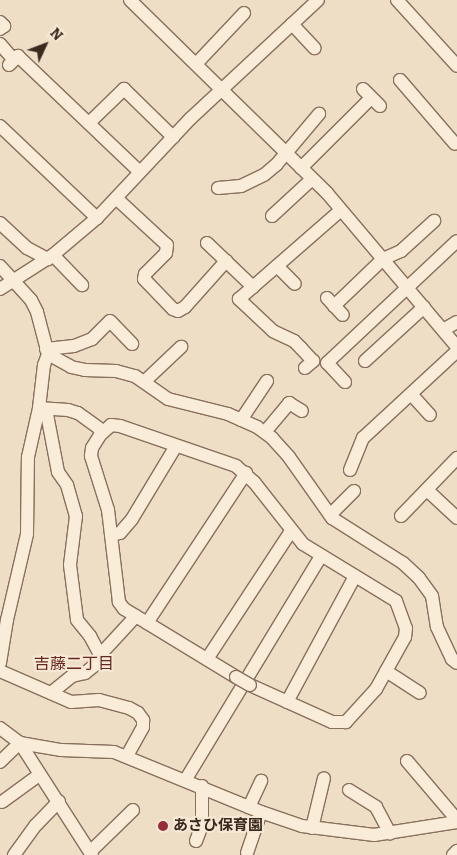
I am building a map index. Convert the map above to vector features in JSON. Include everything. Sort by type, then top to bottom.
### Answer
[{"type":"street","points":[[0,289],[51,257],[97,218],[173,137],[318,0]]},
{"type":"street","points":[[134,1],[341,210],[457,347]]},
{"type":"street","points":[[399,1],[457,66]]},
{"type":"street","points":[[196,64],[244,13]]},
{"type":"street","points":[[0,22],[4,26],[0,30]]},
{"type":"street","points":[[292,24],[314,48]]},
{"type":"street","points":[[0,44],[12,62],[18,56],[140,172]]},
{"type":"street","points":[[400,80],[456,144],[446,153]]},
{"type":"street","points":[[89,123],[124,89],[173,137]]},
{"type":"street","points":[[301,168],[371,98]]},
{"type":"street","points":[[218,188],[242,186],[270,170],[319,114]]},
{"type":"street","points":[[0,126],[97,218]]},
{"type":"street","points":[[272,216],[312,179]]},
{"type":"street","points":[[116,198],[167,245],[166,253],[145,274],[144,279],[173,309],[178,311],[185,307],[226,261]]},
{"type":"street","points":[[305,368],[313,361],[301,348],[294,341],[273,331],[239,299],[341,210]]},
{"type":"street","points":[[335,307],[383,259],[401,251],[434,222]]},
{"type":"street","points":[[0,223],[27,248],[51,257],[82,285]]},
{"type":"street","points":[[336,378],[327,363],[457,241]]},
{"type":"street","points":[[207,243],[253,287]]},
{"type":"street","points":[[0,266],[31,300],[37,312],[47,351],[44,365],[42,408],[28,457],[26,534],[7,620],[0,663]]},
{"type":"street","points":[[277,266],[295,284]]},
{"type":"street","points":[[365,361],[424,307]]},
{"type":"street","points":[[47,351],[74,346],[92,339],[110,321],[132,344]]},
{"type":"street","points":[[443,330],[457,322]]},
{"type":"street","points":[[145,381],[181,347]]},
{"type":"street","points":[[47,351],[71,367],[85,370],[126,372],[145,381],[168,399],[215,410],[242,420],[265,432],[281,446],[330,515],[343,526],[403,563],[419,578],[432,596],[437,626],[452,659],[457,663]]},
{"type":"street","points":[[350,470],[363,438],[457,351]]},
{"type":"street","points":[[242,420],[266,381]]},
{"type":"street","points":[[411,394],[430,415]]},
{"type":"street","points":[[265,432],[289,403],[302,411]]},
{"type":"street","points":[[42,408],[68,410],[78,414],[103,431]]},
{"type":"street","points":[[42,408],[58,472],[67,485],[76,516],[70,565],[76,620],[90,636],[100,655],[100,660],[85,673],[72,676],[51,693]]},
{"type":"street","points":[[111,425],[120,426],[176,446],[236,466],[246,473],[303,544],[396,601],[406,628],[405,637],[376,689],[346,722],[332,722],[250,685],[124,609],[116,596],[111,535],[105,497],[91,456],[92,448],[103,431],[111,425]]},
{"type":"street","points":[[111,535],[120,533],[132,520],[176,446]]},
{"type":"street","points":[[401,516],[457,458]]},
{"type":"street","points":[[100,655],[142,620],[246,473]]},
{"type":"street","points":[[427,490],[457,518]]},
{"type":"street","points":[[330,515],[354,491]]},
{"type":"street","points":[[207,659],[291,531]]},
{"type":"street","points":[[186,779],[320,556]]},
{"type":"street","points":[[287,702],[355,576]]},
{"type":"street","points":[[0,670],[71,702],[99,700],[129,708],[138,713],[143,720],[143,727],[128,756]]},
{"type":"street","points":[[386,671],[420,693]]},
{"type":"street","points":[[0,728],[20,743],[39,775],[59,802],[87,852],[133,810]]},
{"type":"street","points":[[20,743],[61,750],[114,752],[128,756],[283,821],[312,828],[355,834],[390,833],[457,821],[407,761]]},
{"type":"street","points":[[0,762],[20,743]]},
{"type":"street","points":[[2,802],[39,775]]},
{"type":"street","points":[[312,828],[324,778]]},
{"type":"street","points":[[247,853],[260,781]]},
{"type":"street","points":[[196,841],[202,825],[202,786]]},
{"type":"street","points":[[348,790],[376,807],[390,833]]},
{"type":"street","points":[[14,855],[36,825],[59,802]]},
{"type":"street","points":[[453,855],[457,851]]},
{"type":"place","name":"あさひ保育園","points":[[163,826]]},
{"type":"district","name":"吉藤二丁目","points":[[74,664]]}]
